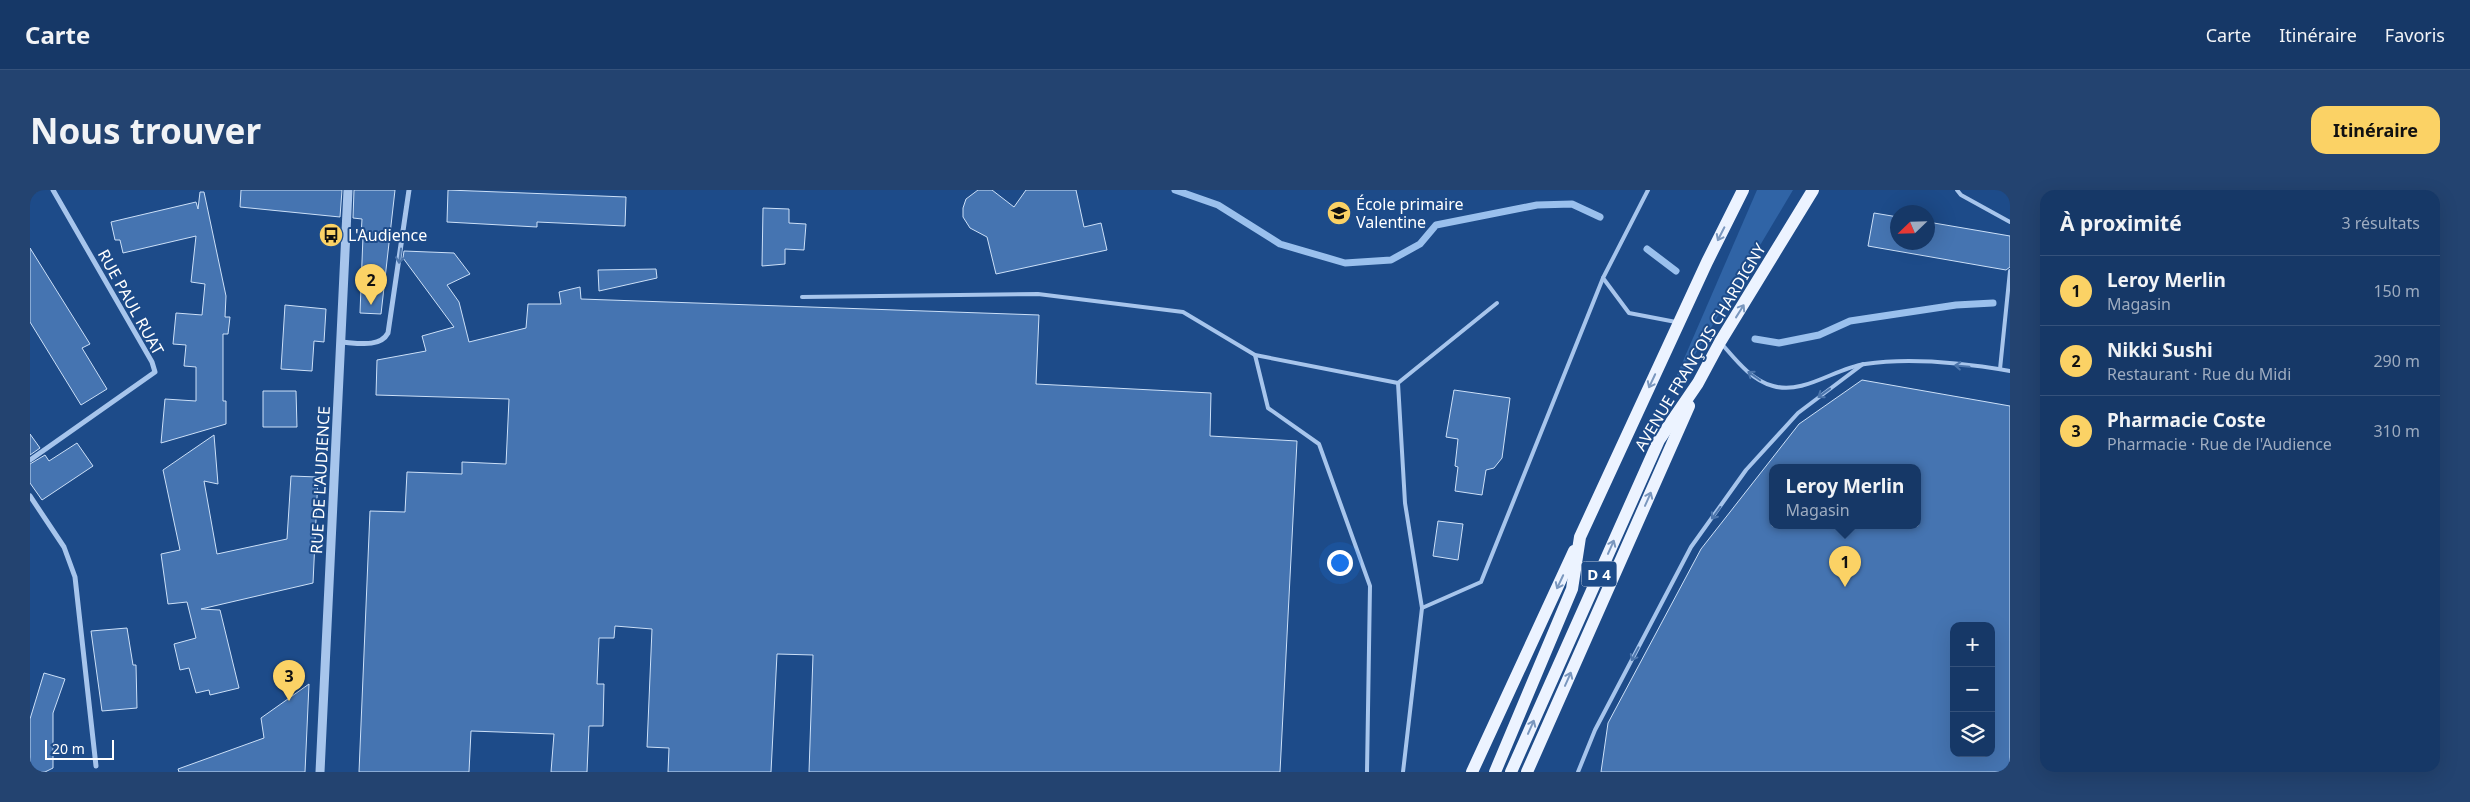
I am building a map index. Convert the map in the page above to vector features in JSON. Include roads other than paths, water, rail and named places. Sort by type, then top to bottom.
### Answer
[{"type":"main road","name":"AVENUE FRANÇOIS CHARDIGNY","points":[[1495,772],[1572,589],[1580,537],[1743,190]]},
{"type":"main road","name":"AVENUE FRANÇOIS CHARDIGNY","points":[[1511,772],[1658,440],[1698,383],[1720,342],[1813,190]]},
{"type":"main road","name":"D 4","points":[[1527,772],[1698,383]]},
{"type":"main road","name":"D 4","points":[[1472,772],[1580,537]]},
{"type":"street","points":[[30,192],[36,190]]},
{"type":"street","name":"RUE PAUL RUAT","points":[[30,460],[155,372],[152,362],[53,190]]},
{"type":"street","name":"RUE DE L'AUDIENCE","points":[[320,772],[348,190]]},
{"type":"street","points":[[342,342],[378,342],[385,339],[388,333],[409,190]]},
{"type":"street","points":[[30,496],[64,547],[75,577],[96,766]]},
{"type":"lane","points":[[1422,608],[1481,582],[1603,278],[1648,190]]},
{"type":"lane","points":[[1957,190],[1961,195],[2010,222]]},
{"type":"lane","points":[[2000,370],[2010,271]]},
{"type":"lane","points":[[1603,278],[1628,313],[1679,323]]},
{"type":"lane","points":[[802,297],[1038,294],[1183,312],[1255,355],[1398,383]]},
{"type":"lane","points":[[1398,383],[1497,302]]},
{"type":"lane","points":[[1720,342],[1745,370],[1761,381],[1775,387],[1797,387],[1863,364],[1904,361],[2010,371]]},
{"type":"lane","points":[[1255,355],[1268,408],[1319,444],[1370,586],[1367,772]]},
{"type":"lane","points":[[1577,771],[1594,730],[1691,547],[1746,470],[1798,413],[1863,364]]},
{"type":"lane","points":[[1398,383],[1405,504],[1422,608],[1404,772]]},
{"type":"waterway","points":[[1175,190],[1218,205],[1280,244],[1345,263],[1391,260],[1420,244],[1436,225],[1537,205],[1572,204],[1600,217]]},
{"type":"waterway","points":[[1647,249],[1676,271]]},
{"type":"waterway","points":[[1755,339],[1779,343],[1819,335],[1850,321],[1956,305],[1993,303]]},
{"type":"place","name":"École primaire Valentine","points":[[1339,213]]},
{"type":"place","name":"L'Audience","points":[[331,235]]},
{"type":"place","name":"Nikki Sushi","points":[[371,305]]},
{"type":"place","name":"Leroy Merlin","points":[[1845,587]]},
{"type":"place","name":"Pharmacie Coste","points":[[289,701]]}]
